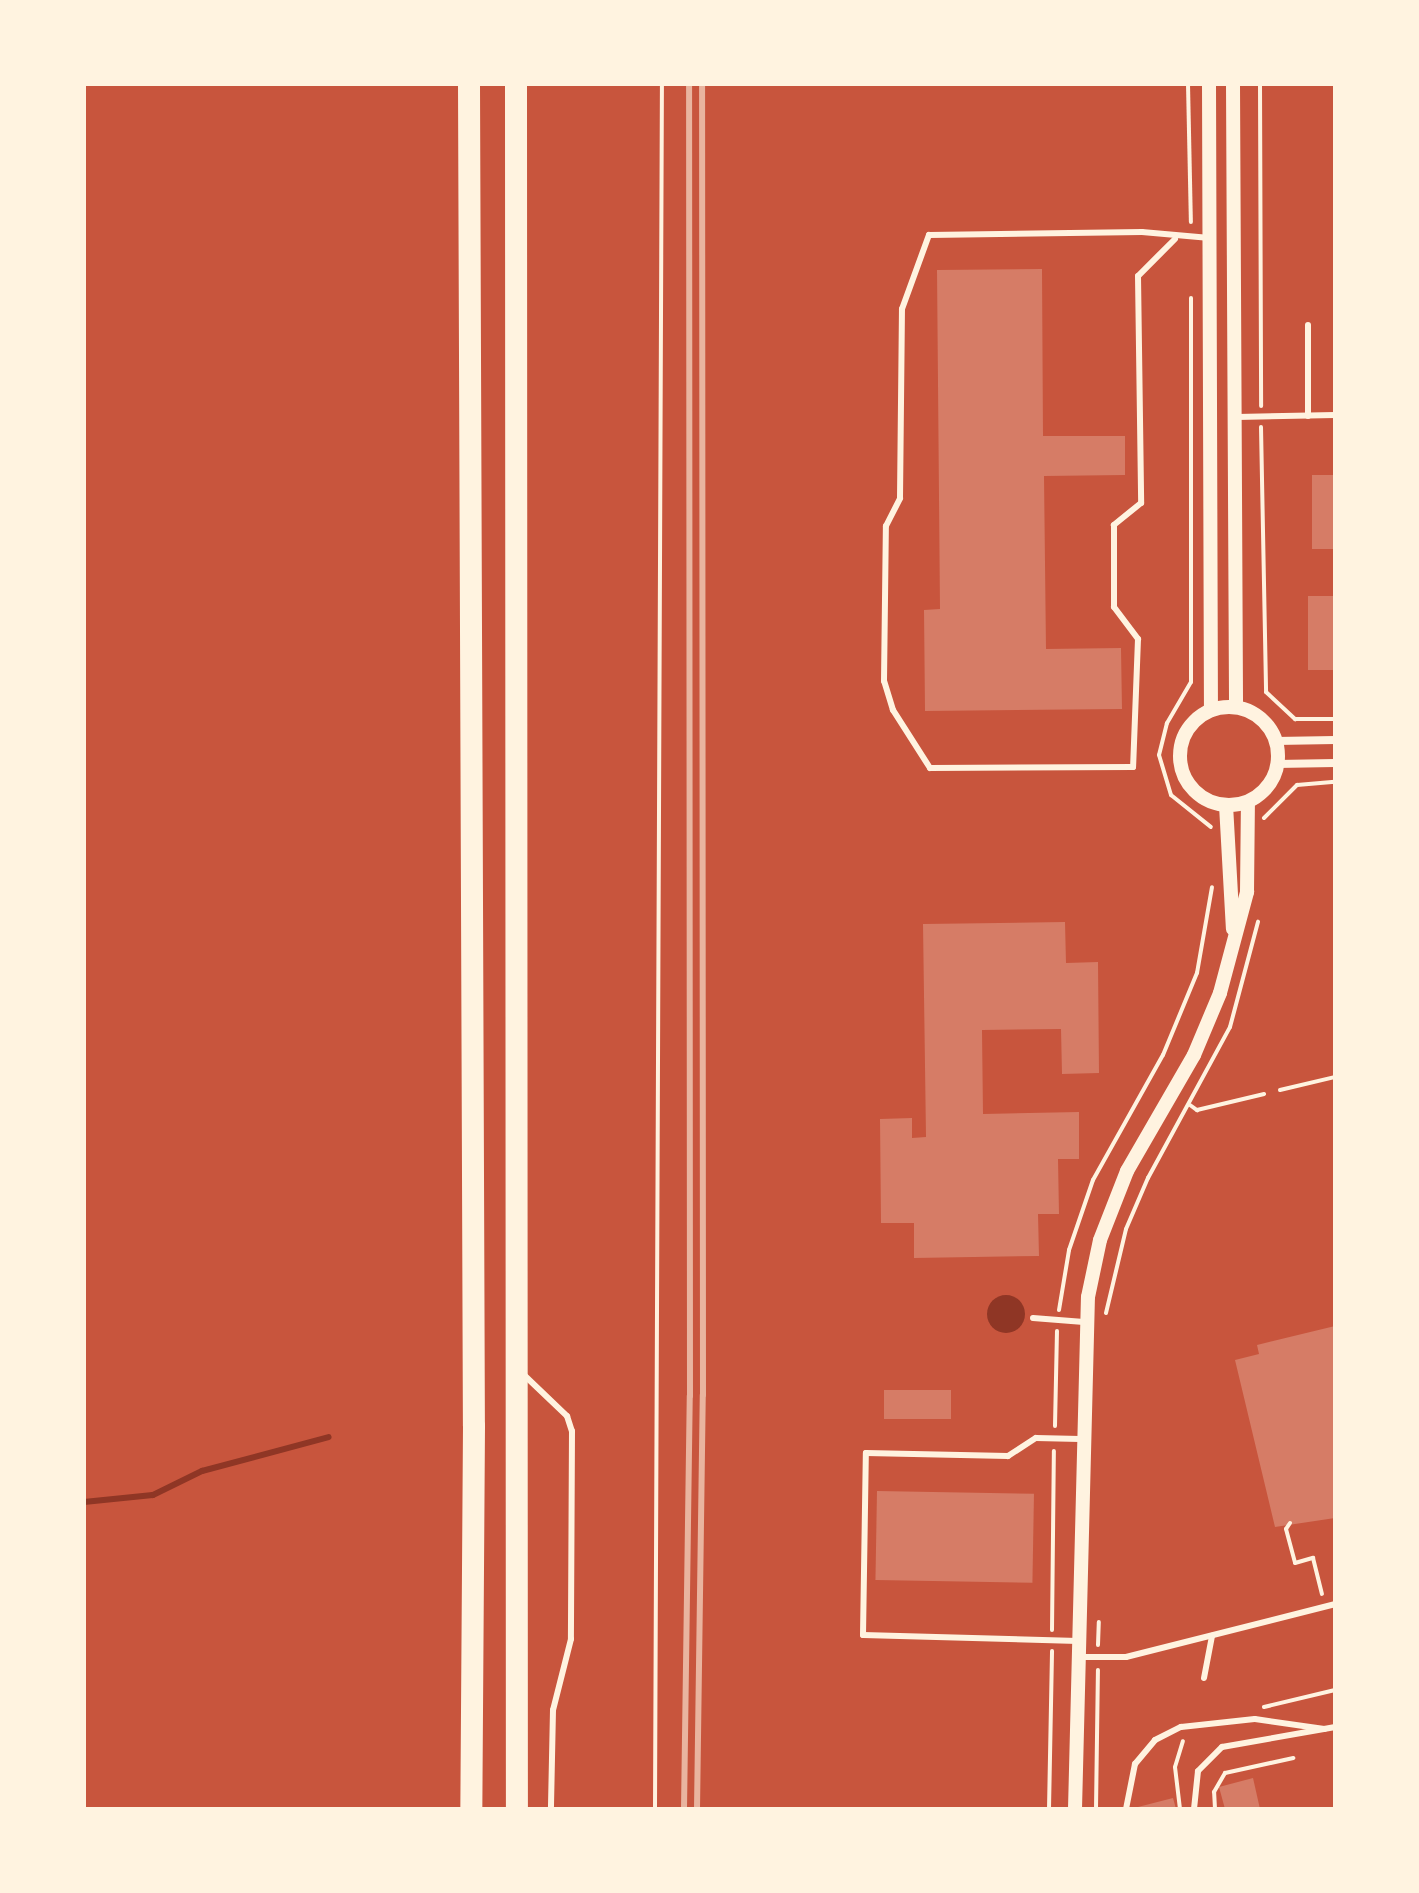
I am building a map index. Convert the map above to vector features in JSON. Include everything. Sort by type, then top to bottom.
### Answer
[{"type":"highway","points":[[469,84],[474,1347],[471,1809]]},
{"type":"highway","points":[[516,84],[521,1372],[517,1809]]},
{"type":"street","points":[[1209,84],[1211,710]]},
{"type":"street","points":[[1233,84],[1236,707]]},
{"type":"street","points":[[1236,707],[1261,718],[1276,741],[1277,764],[1271,781],[1248,802],[1226,805],[1193,790],[1180,761],[1190,725],[1211,710],[1236,707]]},
{"type":"street","points":[[1276,741],[1335,740]]},
{"type":"street","points":[[1277,764],[1335,763]]},
{"type":"street","points":[[1075,1809],[1084,1322],[1107,1218],[1127,1171],[1202,1039],[1234,942],[1247,892],[1248,802]]},
{"type":"street","points":[[1226,805],[1234,942]]},
{"type":"lane","points":[[1175,239],[1138,276],[1141,503],[1114,525],[1114,607],[1138,639],[1133,767],[930,768],[893,710],[884,681],[886,526],[900,498],[902,309],[929,235],[1142,232],[1175,239],[1210,238]]},
{"type":"lane","points":[[1308,325],[1308,416]]},
{"type":"lane","points":[[1237,417],[1335,415]]},
{"type":"lane","points":[[1033,1318],[1084,1322]]},
{"type":"lane","points":[[521,1372],[567,1416],[572,1431],[571,1639],[553,1710],[551,1809]]},
{"type":"lane","points":[[1078,1641],[863,1635],[866,1453],[1008,1456],[1036,1438],[1080,1439]]},
{"type":"lane","points":[[1078,1657],[1126,1657],[1335,1604]]},
{"type":"lane","points":[[1204,1678],[1212,1636]]},
{"type":"lane","points":[[1126,1809],[1135,1764],[1155,1740],[1181,1727],[1255,1719],[1324,1729]]},
{"type":"lane","points":[[1194,1809],[1198,1771],[1222,1747],[1335,1727]]},
{"type":"path","points":[[655,1809],[662,84]]},
{"type":"path","points":[[1188,84],[1191,238]]},
{"type":"path","points":[[1191,284],[1191,682],[1167,723],[1159,755],[1171,795],[1215,836]]},
{"type":"path","points":[[1297,785],[1335,782]]},
{"type":"path","points":[[1049,1809],[1057,1320],[1066,1263],[1088,1191],[1163,1055],[1197,973],[1214,876]]},
{"type":"path","points":[[1105,1325],[1130,1219],[1187,1104],[1216,1058]]},
{"type":"path","points":[[1280,1090],[1335,1077]]},
{"type":"path","points":[[1187,1104],[1197,1110],[1264,1094]]},
{"type":"path","points":[[1290,1523],[1286,1529],[1295,1563],[1313,1558],[1326,1607]]},
{"type":"path","points":[[1096,1809],[1098,1687]]},
{"type":"path","points":[[1180,1809],[1175,1767],[1183,1739]]},
{"type":"path","points":[[1215,1809],[1214,1792],[1225,1773],[1293,1758]]},
{"type":"shaded area","points":[[1006,1295],[1019,1301],[1025,1314],[1019,1327],[1006,1333],[993,1327],[987,1314],[993,1301]]},
{"type":"building","points":[[1042,269],[1043,436],[1125,436],[1125,475],[1044,476],[1046,649],[1121,648],[1122,709],[925,711],[924,610],[940,609],[937,270]]},
{"type":"building","points":[[1312,475],[1335,475],[1335,549],[1312,549]]},
{"type":"building","points":[[1308,596],[1335,596],[1335,670],[1308,670]]},
{"type":"building","points":[[1065,922],[1066,963],[1098,962],[1099,1073],[1062,1074],[1061,1029],[982,1030],[983,1114],[1079,1112],[1079,1159],[1058,1159],[1059,1214],[1038,1214],[1039,1256],[914,1258],[914,1223],[881,1223],[880,1119],[912,1118],[912,1138],[926,1137],[923,924]]},
{"type":"building","points":[[1335,1326],[1335,1518],[1275,1527],[1235,1360],[1259,1354],[1257,1345]]},
{"type":"building","points":[[884,1390],[951,1390],[951,1419],[884,1419]]},
{"type":"building","points":[[877,1491],[1034,1494],[1032,1583],[875,1580]]},
{"type":"building","points":[[1253,1778],[1260,1809],[1225,1809],[1219,1787]]},
{"type":"building","points":[[1173,1798],[1176,1809],[1134,1809],[1134,1808]]},
{"type":"waterway","points":[[84,1502],[153,1495],[202,1471],[329,1437]]},
{"type":"railway","points":[[684,1809],[690,1396],[689,84]]},
{"type":"railway","points":[[697,1809],[703,1395],[702,84]]}]
